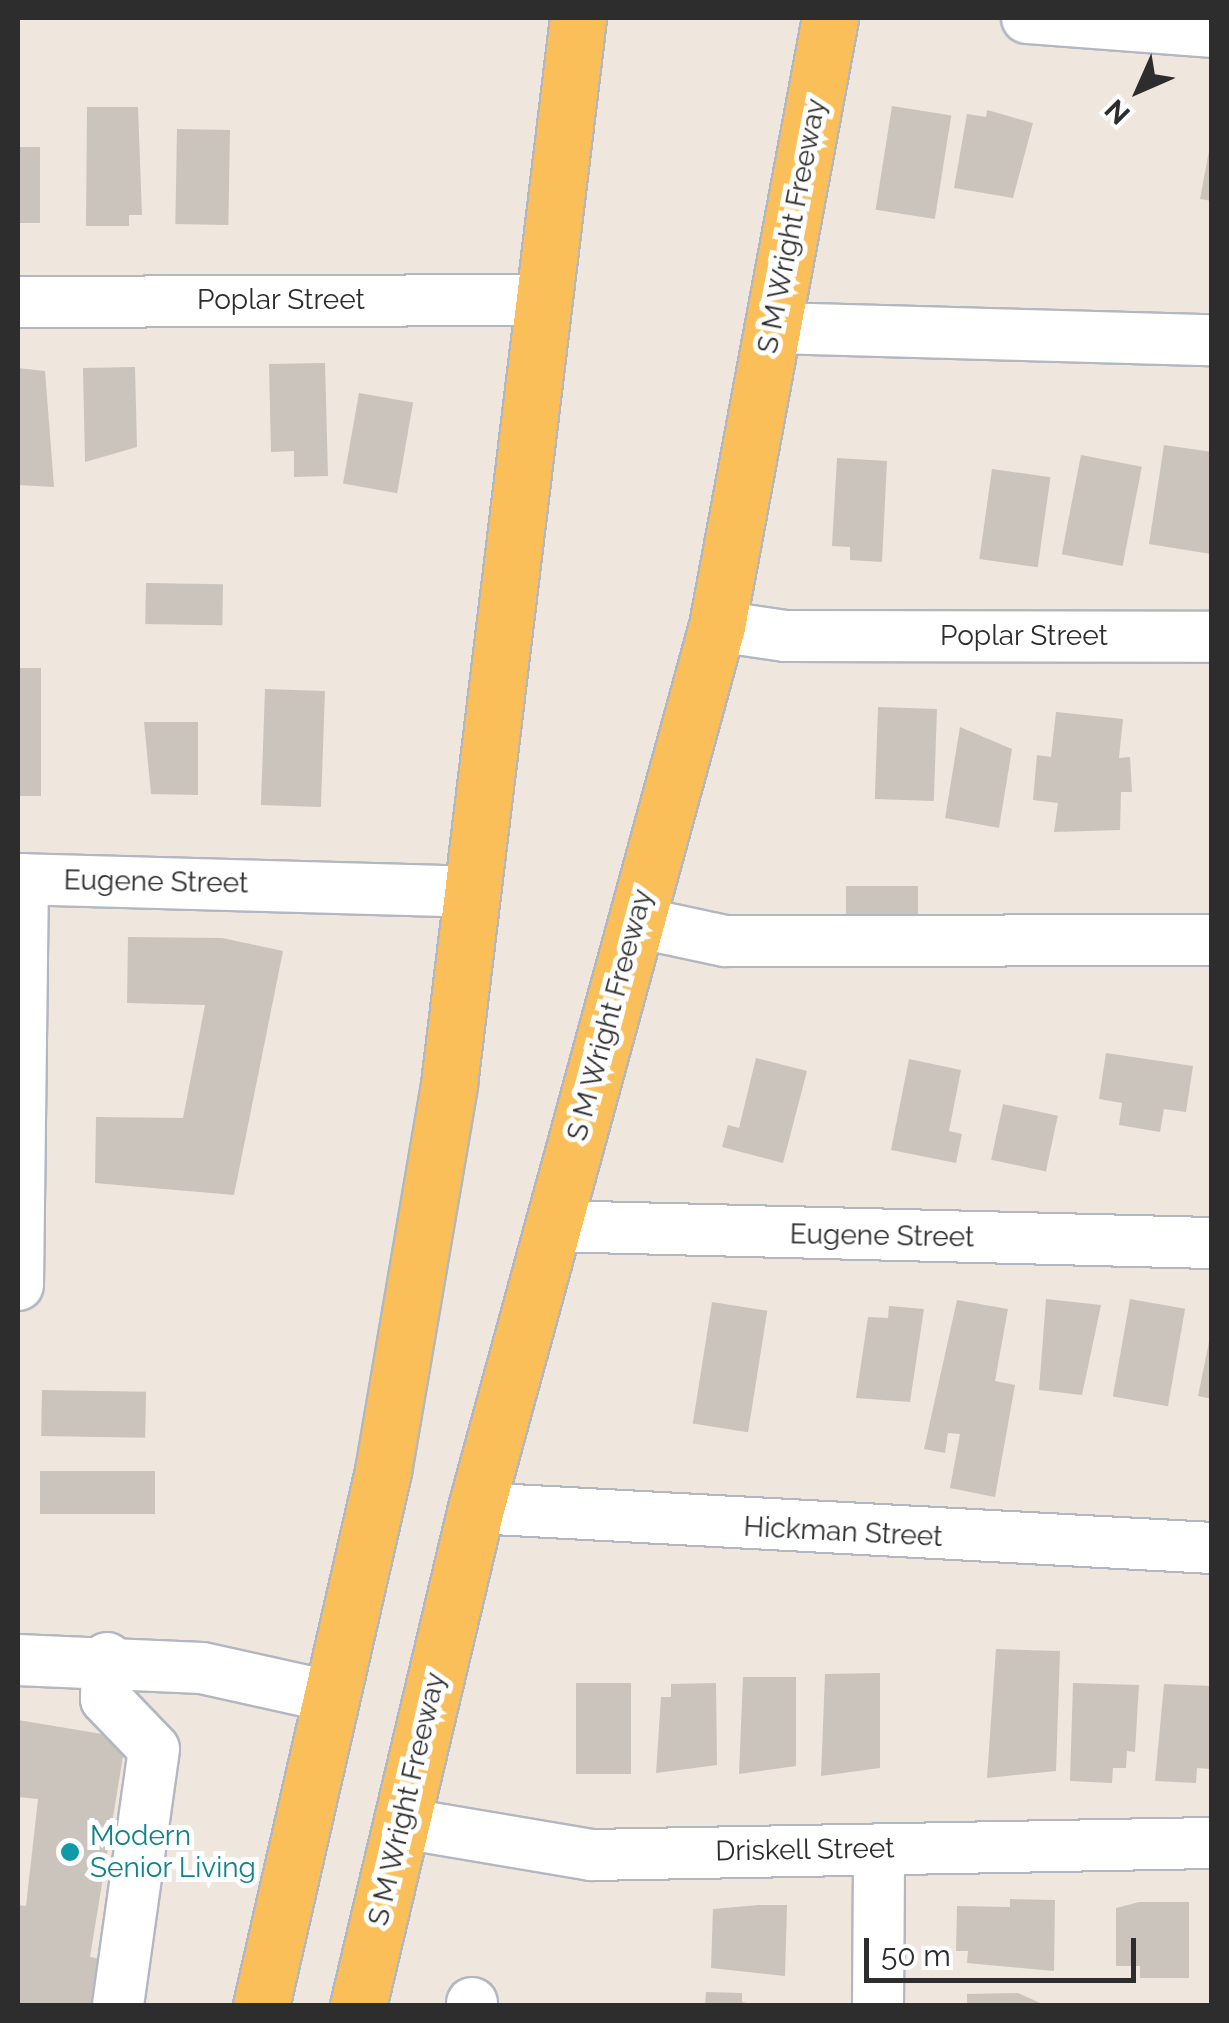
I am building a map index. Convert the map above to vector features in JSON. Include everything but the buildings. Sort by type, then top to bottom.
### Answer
[{"type":"main road","points":[[261,2006],[333,1698],[414,1296],[474,892],[578,18]]},
{"type":"main road","name":"S M Wright Freeway","points":[[358,2006],[476,1508],[717,626],[830,18]]},
{"type":"street","points":[[1027,18],[1212,32]]},
{"type":"street","name":"Poplar Street","points":[[18,302],[544,300]]},
{"type":"street","points":[[773,328],[1212,340]]},
{"type":"street","name":"Poplar Street","points":[[717,626],[784,636],[1212,637]]},
{"type":"street","points":[[18,1284],[20,880]]},
{"type":"street","name":"Eugene Street","points":[[20,880],[474,892]]},
{"type":"street","points":[[636,922],[725,941],[1212,940]]},
{"type":"street","name":"Eugene Street","points":[[552,1226],[1212,1242]]},
{"type":"street","name":"Hickman Street","points":[[476,1508],[1212,1548]]},
{"type":"street","points":[[18,1660],[107,1658],[202,1668],[333,1698]]},
{"type":"street","points":[[107,1658],[106,1699],[154,1748],[118,2006]]},
{"type":"street","name":"Driskell Street","points":[[402,1823],[591,1855],[1212,1843]]},
{"type":"street","points":[[878,1849],[878,2006]]},
{"type":"place","name":"Modern Senior Living","points":[[70,1852]]}]
